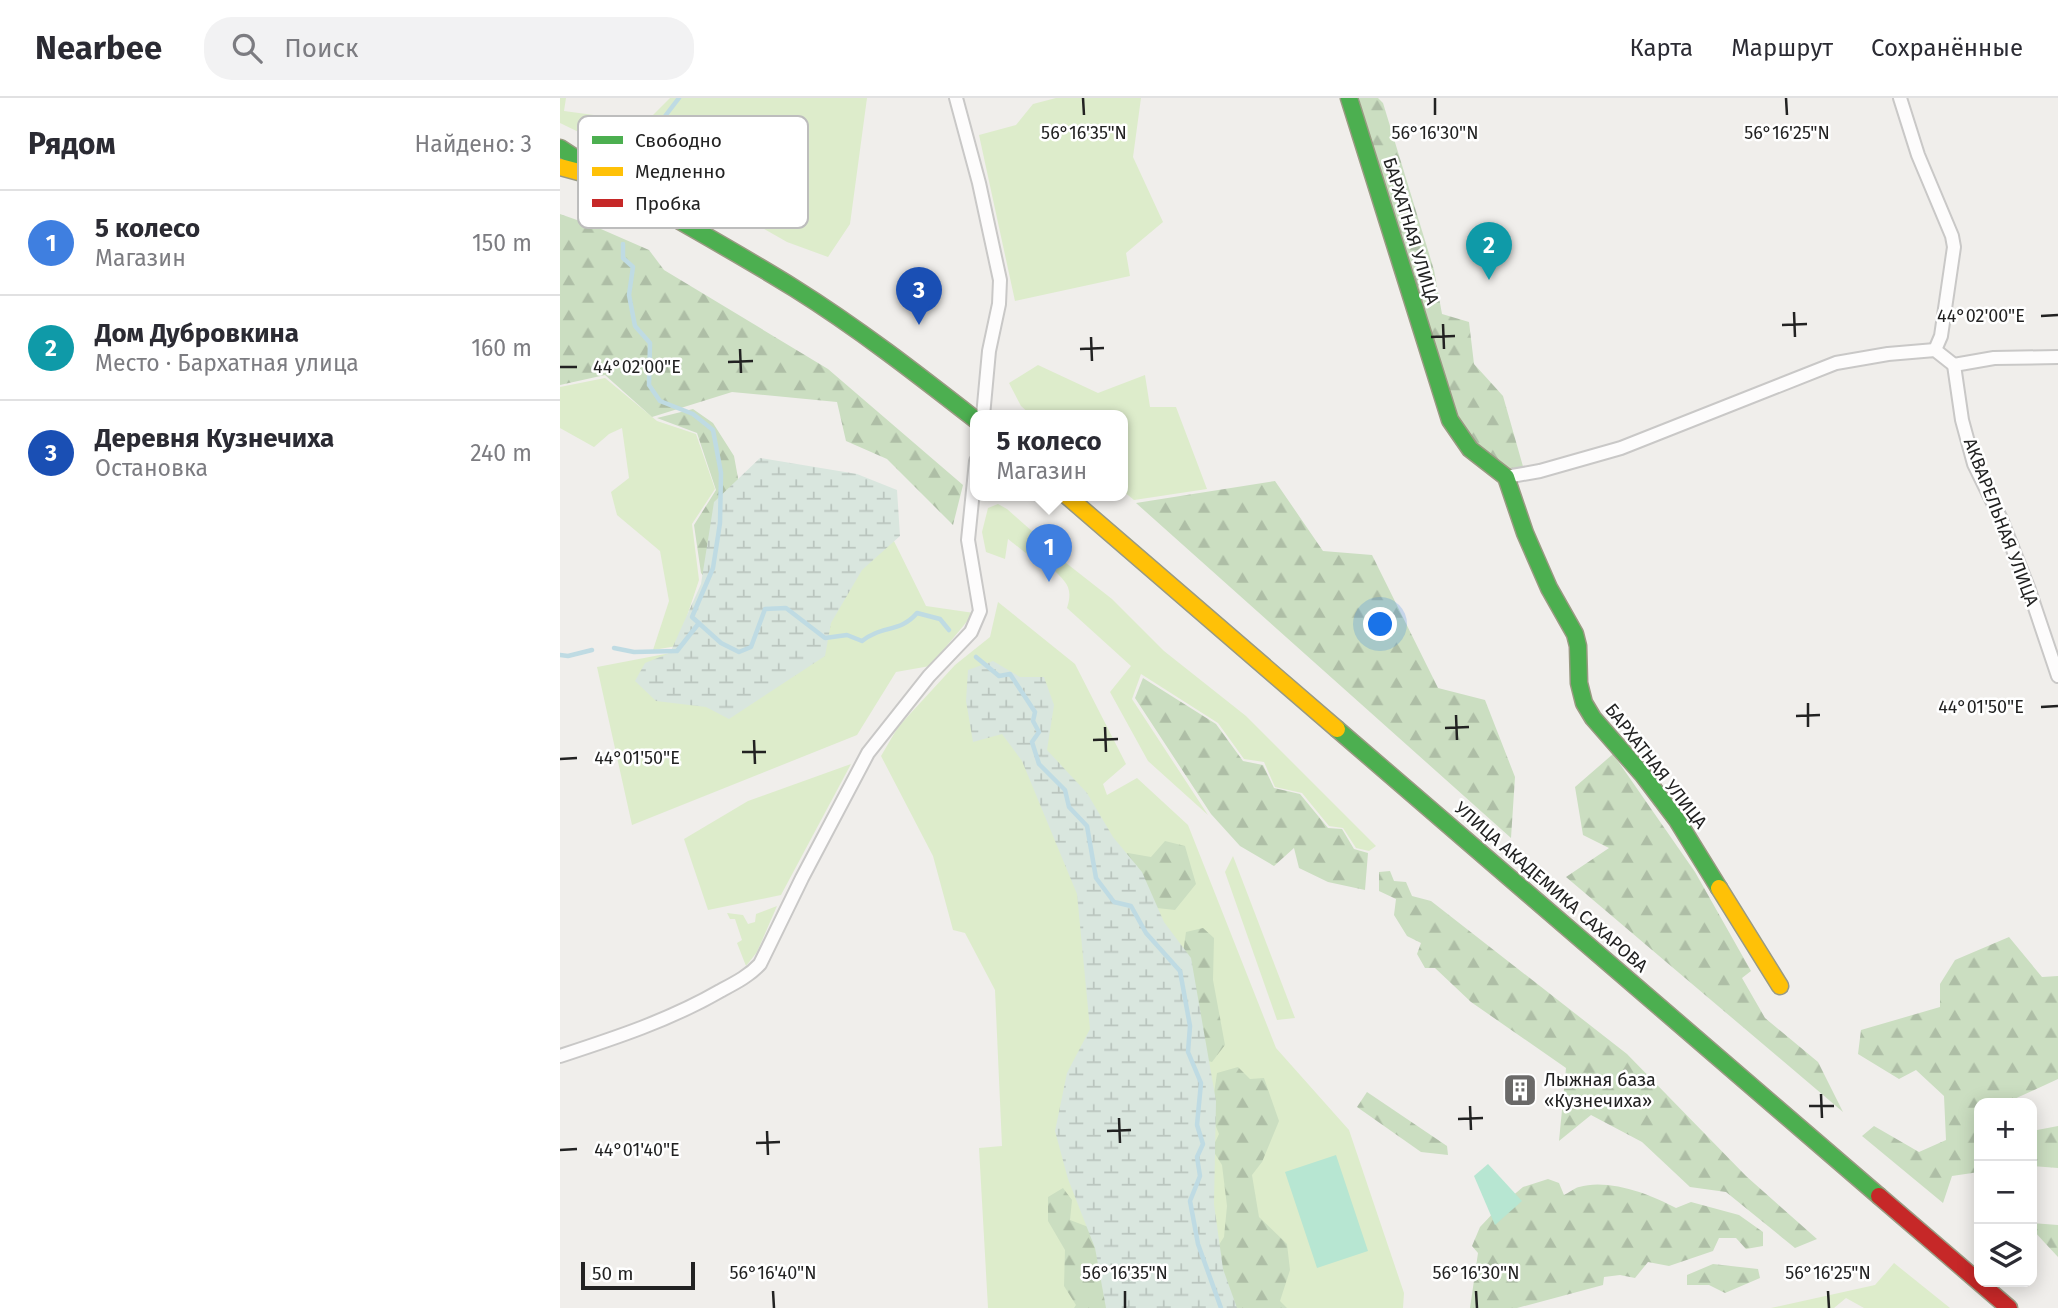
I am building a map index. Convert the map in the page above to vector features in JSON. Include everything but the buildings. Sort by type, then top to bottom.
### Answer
[{"type":"main road","name":"БАРХАТНАЯ УЛИЦА","points":[[1349,98],[1450,420],[1470,449],[1506,477],[1525,533],[1544,577],[1575,634],[1579,684],[1584,703],[1593,718],[1678,820],[1780,986]]},
{"type":"main road","points":[[560,148],[578,161]]},
{"type":"main road","points":[[560,167],[578,172]]},
{"type":"main road","points":[[692,228],[796,289],[880,344],[970,417]]},
{"type":"main road","name":"УЛИЦА АКАДЕМИКА САХАРОВА","points":[[1073,501],[2009,1308]]},
{"type":"street","points":[[956,98],[979,183],[1000,280],[984,410]]},
{"type":"street","points":[[1900,98],[1918,155],[1952,236],[1954,247],[1941,336],[1935,350]]},
{"type":"street","points":[[1506,477],[1540,471],[1621,448],[1836,363],[1888,354],[1935,350],[1954,365],[1994,358],[2058,356]]},
{"type":"street","name":"АКВАРЕЛЬНАЯ УЛИЦА","points":[[1954,365],[1962,420],[1975,464],[2006,531],[2058,676]]},
{"type":"street","points":[[560,1056],[631,1032],[704,1001],[751,974],[760,964],[868,753],[929,676],[971,632],[980,611],[968,540],[971,501]]},
{"type":"green space","points":[[560,98],[566,98],[564,111],[601,116],[578,116],[578,132],[560,123]]},
{"type":"green space","points":[[670,98],[867,98],[850,224],[828,257],[787,242],[763,228],[808,228],[808,116],[652,116]]},
{"type":"green space","points":[[1056,98],[1141,98],[1133,157],[1163,222],[1126,253],[1130,276],[1015,301],[979,135],[1016,125],[1033,104]]},
{"type":"green space","points":[[1359,98],[1378,98],[1383,103],[1434,270],[1442,314],[1469,322],[1474,364],[1503,396],[1524,470],[1504,470],[1468,439],[1452,413],[1383,196]]},
{"type":"green space","points":[[560,214],[578,220],[578,228],[599,228],[649,250],[664,270],[828,369],[963,485],[953,525],[887,459],[846,441],[837,402],[732,392],[652,417],[605,375],[560,385]]},
{"type":"green space","points":[[1038,365],[1098,393],[1145,375],[1150,407],[1176,407],[1207,489],[1134,500],[1128,495],[1128,410],[1025,410],[1009,383]]},
{"type":"green space","points":[[605,378],[657,421],[696,434],[715,489],[692,524],[699,580],[677,646],[653,650],[669,601],[660,551],[617,515],[611,492],[629,478],[622,428],[609,434],[594,447],[560,428],[560,387]]},
{"type":"green space","points":[[693,409],[713,423],[734,456],[740,489],[716,590],[701,573],[694,525],[716,490],[697,433],[657,418]]},
{"type":"green space","points":[[760,458],[857,474],[897,490],[900,536],[862,570],[831,623],[825,656],[729,719],[706,707],[656,701],[635,681],[645,663],[670,653],[701,584],[714,502]]},
{"type":"green space","points":[[1275,481],[1323,551],[1372,555],[1438,688],[1485,700],[1515,777],[1511,838],[1136,503]]},
{"type":"green space","points":[[998,504],[1050,547],[1048,559],[1037,562],[1008,539],[1005,559],[986,552],[982,532],[988,508]]},
{"type":"green space","points":[[890,533],[926,606],[974,613],[930,666],[896,672],[857,735],[632,825],[597,667],[686,650]]},
{"type":"green space","points":[[1061,559],[1112,599],[1164,651],[1246,716],[1376,846],[1369,851],[1356,848],[1343,828],[1329,826],[1302,793],[1275,787],[1264,762],[1244,759],[1218,723],[1141,674],[1132,699],[1208,815],[1148,761],[1110,692],[1131,666],[1067,608],[1069,589],[1050,562]]},
{"type":"green space","points":[[998,602],[1075,664],[1126,764],[1103,784],[1107,795],[1137,778],[1188,825],[1276,1048],[1349,1130],[1404,1293],[1403,1308],[988,1308],[979,1148],[1002,1146],[995,990],[965,933],[953,930],[933,856],[881,756],[898,727],[955,665],[990,637]]},
{"type":"green space","points":[[993,661],[1020,677],[1044,677],[1054,705],[1047,750],[1087,793],[1113,837],[1142,872],[1164,922],[1191,958],[1216,1101],[1214,1204],[1223,1269],[1237,1308],[1106,1308],[1095,1248],[1068,1179],[1055,1131],[1067,1073],[1090,1029],[1077,894],[1022,761],[1002,734],[973,742],[966,701],[968,670]]},
{"type":"green space","points":[[1143,678],[1216,724],[1243,761],[1263,765],[1274,788],[1300,794],[1328,828],[1342,829],[1354,849],[1368,853],[1365,890],[1328,882],[1299,868],[1294,848],[1274,866],[1240,846],[1211,814],[1135,698]]},
{"type":"green space","points":[[1613,754],[1695,872],[1751,971],[1742,978],[1765,1018],[1818,1062],[1843,1112],[1566,877],[1609,848],[1583,835],[1575,787]]},
{"type":"green space","points":[[851,764],[781,895],[708,910],[684,839],[748,801]]},
{"type":"green space","points":[[1165,841],[1185,846],[1196,884],[1175,910],[1139,906],[1115,860],[1128,853],[1151,857]]},
{"type":"green space","points":[[1233,856],[1295,1018],[1277,1020],[1225,872]]},
{"type":"green space","points":[[1390,871],[1394,881],[1406,882],[1412,896],[1431,901],[1627,1054],[1746,1176],[1817,1239],[1795,1248],[1726,1192],[1690,1187],[1642,1142],[1591,1115],[1559,1141],[1566,1068],[1471,1002],[1435,968],[1425,968],[1417,954],[1421,943],[1407,936],[1394,915],[1396,899],[1379,891],[1379,872]]},
{"type":"green space","points":[[777,906],[757,952],[746,966],[737,943],[742,940],[735,919],[730,919],[727,913],[743,915],[748,924],[755,922],[756,914]]},
{"type":"green space","points":[[1203,928],[1214,938],[1213,980],[1225,1045],[1212,1062],[1197,1058],[1179,981],[1186,932]]},
{"type":"green space","points":[[2009,937],[2042,977],[2058,976],[2058,1079],[2017,1098],[1974,1098],[1974,1173],[1952,1176],[1943,1203],[1862,1136],[1874,1126],[1919,1152],[1946,1140],[1944,1096],[1916,1070],[1899,1079],[1858,1054],[1861,1030],[1940,1007],[1940,984],[1955,960]]},
{"type":"green space","points":[[1238,1067],[1250,1079],[1264,1078],[1279,1121],[1262,1162],[1252,1175],[1259,1217],[1287,1244],[1290,1270],[1280,1301],[1287,1308],[1222,1308],[1211,1257],[1224,1237],[1227,1206],[1222,1165],[1212,1149],[1219,1134],[1211,1114],[1217,1073]]},
{"type":"green space","points":[[1367,1092],[1447,1146],[1448,1155],[1421,1152],[1357,1107]]},
{"type":"green space","points":[[2058,1126],[2058,1168],[2037,1166],[2037,1130]]},
{"type":"green space","points":[[1336,1155],[1368,1251],[1317,1268],[1285,1172]]},
{"type":"green space","points":[[1488,1164],[1522,1201],[1495,1225],[1474,1176]]},
{"type":"green space","points":[[1548,1179],[1559,1183],[1564,1195],[1575,1188],[1590,1185],[1615,1186],[1642,1193],[1676,1208],[1691,1202],[1739,1215],[1763,1232],[1763,1246],[1746,1249],[1736,1238],[1719,1238],[1713,1251],[1669,1266],[1648,1262],[1635,1278],[1620,1275],[1604,1277],[1603,1285],[1517,1308],[1470,1308],[1478,1253],[1472,1246],[1480,1227],[1523,1187]]},
{"type":"green space","points":[[1063,1188],[1072,1200],[1070,1220],[1091,1228],[1204,1308],[1074,1308],[1076,1305],[1064,1286],[1065,1250],[1048,1221],[1048,1197]]},
{"type":"green space","points":[[2037,1223],[2058,1225],[2058,1257],[2037,1234]]},
{"type":"green space","points":[[1894,1263],[1950,1308],[1864,1308],[1846,1298],[1834,1308],[1771,1308],[1875,1285]]},
{"type":"green space","points":[[1713,1264],[1758,1269],[1760,1278],[1725,1293],[1709,1285],[1687,1285],[1687,1275]]},
{"type":"waterway","points":[[665,116],[679,98]]},
{"type":"waterway","points":[[623,244],[623,258],[633,267],[629,295],[635,326],[650,343],[649,385],[660,401],[693,414],[713,430],[721,473],[720,523],[713,568],[692,617],[721,643],[739,652],[751,647],[765,609],[786,608],[825,638],[847,635],[862,641],[904,624],[917,613],[940,619],[949,630]]},
{"type":"waterway","points":[[614,648],[634,652],[677,651],[699,623]]},
{"type":"waterway","points":[[560,655],[568,656],[592,650]]},
{"type":"waterway","points":[[976,657],[999,676],[1010,674],[1035,712],[1033,721],[1039,732],[1032,742],[1039,764],[1065,790],[1069,807],[1087,826],[1096,878],[1114,902],[1131,906],[1146,933],[1180,971],[1190,1026],[1188,1052],[1201,1083],[1197,1125],[1203,1144],[1197,1157],[1200,1176],[1190,1201],[1198,1244],[1221,1308]]},
{"type":"traffic: fast","points":[[1349,98],[1450,420],[1470,449],[1506,477],[1525,533],[1549,588],[1575,634],[1579,683],[1584,703],[1593,718],[1643,775],[1677,820],[1719,888]]},
{"type":"traffic: fast","points":[[560,148],[578,159]]},
{"type":"traffic: fast","points":[[692,228],[818,303],[970,415]]},
{"type":"traffic: fast","points":[[1337,729],[1879,1196]]},
{"type":"traffic: slow","points":[[560,167],[578,172]]},
{"type":"traffic: slow","points":[[1073,501],[1337,729]]},
{"type":"traffic: slow","points":[[1719,888],[1780,986]]},
{"type":"traffic: jam","points":[[1879,1196],[2009,1308]]},
{"type":"place","name":"Дом Дубровкина","points":[[1489,280]]},
{"type":"place","name":"Деревня Кузнечиха","points":[[919,325]]},
{"type":"place","name":"5 колесо","points":[[1049,582]]},
{"type":"place","name":"Лыжная база «Кузнечиха»","points":[[1520,1090]]}]
